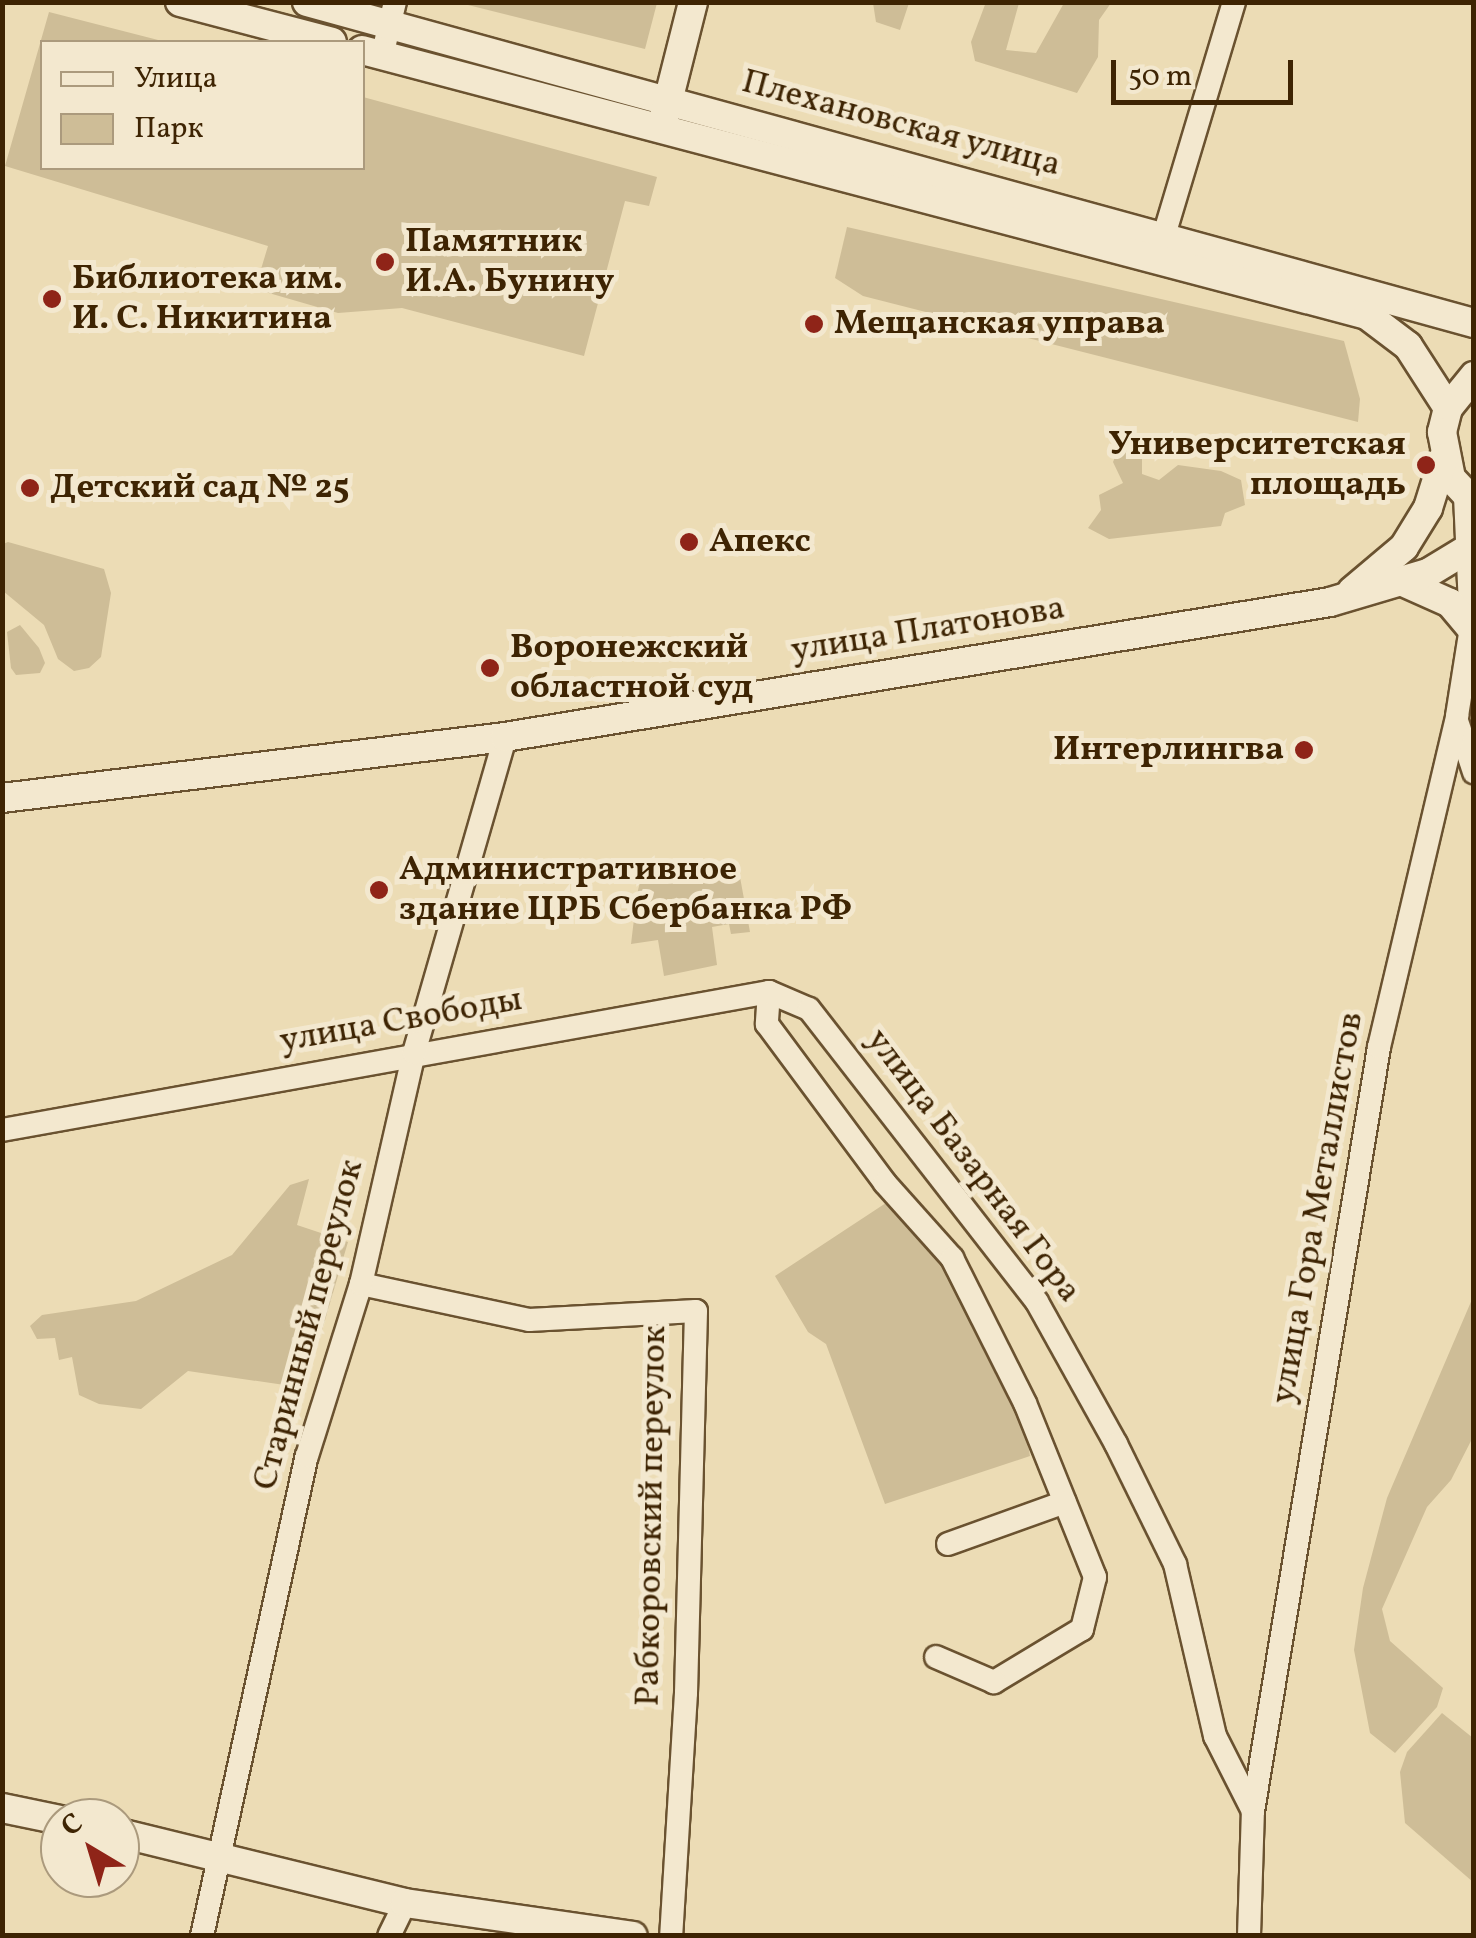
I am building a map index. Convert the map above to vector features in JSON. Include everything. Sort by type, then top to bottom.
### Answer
[{"type":"street","points":[[180,2],[324,40]]},
{"type":"street","name":"Плехановская улица","points":[[306,2],[392,14],[1161,247],[1382,321],[1408,346],[1448,408]]},
{"type":"street","points":[[662,129],[693,2]]},
{"type":"street","points":[[1161,247],[1176,178],[1234,2]]},
{"type":"street","points":[[372,53],[392,14]]},
{"type":"street","name":"Плехановская улица","points":[[372,53],[662,129],[1474,323]]},
{"type":"street","points":[[1469,500],[1444,457],[1448,408],[1474,376]]},
{"type":"street","name":"улица Платонова","points":[[1330,602],[1372,581],[1404,547],[1428,508],[1444,457]]},
{"type":"street","name":"улица Гора Металлистов","points":[[1250,1936],[1253,1811],[1379,1047],[1457,716],[1472,627],[1469,500]]},
{"type":"street","name":"улица Платонова","points":[[2,798],[504,737],[1330,602],[1403,582],[1471,547]]},
{"type":"street","points":[[1403,582],[1450,603],[1472,627]]},
{"type":"street","points":[[1457,716],[1474,772]]},
{"type":"street","name":"Старинный переулок","points":[[202,1936],[306,1456],[361,1284],[414,1053],[504,737]]},
{"type":"street","name":"улица Базарная Гора","points":[[936,1657],[994,1682],[1082,1629],[1095,1577],[1025,1403],[952,1258],[884,1184],[767,1024],[769,992],[809,1009],[1037,1302],[1116,1444],[1175,1564],[1216,1736],[1253,1811]]},
{"type":"street","name":"улица Свободы","points":[[2,1130],[769,992]]},
{"type":"street","name":"Рабкоровский переулок","points":[[361,1284],[529,1320],[696,1311],[686,1693],[671,1936]]},
{"type":"street","points":[[948,1544],[1065,1502]]},
{"type":"street","points":[[2,1808],[40,1816]]},
{"type":"street","points":[[140,1837],[405,1903],[634,1936]]},
{"type":"street","points":[[389,1936],[405,1903]]},
{"type":"green space","points":[[657,2],[645,49],[460,3]]},
{"type":"green space","points":[[986,2],[1019,3],[1006,50],[1036,53],[1064,3],[1111,3],[1099,20],[1098,57],[1077,93],[975,61],[971,42]]},
{"type":"green space","points":[[873,3],[909,3],[900,30],[876,22]]},
{"type":"green space","points":[[49,12],[158,40],[41,40]]},
{"type":"green space","points":[[40,44],[40,170],[365,170],[365,98],[657,177],[649,206],[625,201],[584,356],[402,308],[338,313],[255,289],[268,246],[5,166]]},
{"type":"green space","points":[[847,227],[1344,341],[1360,399],[1358,422],[863,296],[835,278]]},
{"type":"green space","points":[[1120,445],[1142,452],[1142,474],[1159,480],[1178,465],[1221,471],[1241,480],[1245,505],[1225,513],[1221,526],[1109,539],[1088,528],[1101,510],[1099,495],[1123,483],[1113,462]]},
{"type":"green space","points":[[8,542],[104,569],[111,593],[101,657],[89,668],[74,671],[58,659],[44,625],[3,591],[3,544]]},
{"type":"green space","points":[[20,625],[39,648],[45,663],[40,673],[16,675],[11,668],[7,632]]},
{"type":"green space","points":[[643,869],[740,877],[750,932],[731,934],[729,924],[712,927],[717,965],[664,976],[658,940],[631,944],[634,919],[655,917],[657,908],[635,903]]},
{"type":"green space","points":[[309,1179],[297,1225],[348,1242],[305,1388],[188,1371],[141,1409],[99,1404],[79,1395],[72,1357],[59,1360],[55,1338],[37,1339],[30,1326],[42,1315],[136,1301],[232,1255],[290,1185]]},
{"type":"green space","points":[[892,1199],[944,1259],[1024,1421],[1030,1456],[885,1504],[826,1344],[808,1332],[775,1276]]},
{"type":"green space","points":[[1473,1297],[1473,1437],[1451,1480],[1427,1507],[1382,1609],[1390,1641],[1443,1688],[1437,1707],[1395,1753],[1370,1733],[1354,1650],[1363,1588],[1387,1498]]},
{"type":"green space","points":[[1442,1713],[1473,1738],[1473,1882],[1405,1823],[1400,1772],[1407,1752]]},
{"type":"place","name":"Памятник И.А. Бунину","points":[[385,262]]},
{"type":"place","name":"Библиотека им. И. С. Никитина","points":[[52,299]]},
{"type":"place","name":"Мещанская управа","points":[[814,324]]},
{"type":"place","name":"Университетская площадь","points":[[1426,465]]},
{"type":"place","name":"Детский сад № 25","points":[[30,488]]},
{"type":"place","name":"Апекс","points":[[689,542]]},
{"type":"place","name":"Воронежский областной суд","points":[[490,668]]},
{"type":"place","name":"Интерлингва","points":[[1304,750]]},
{"type":"place","name":"Административное здание ЦРБ Сбербанка РФ","points":[[379,890]]}]
